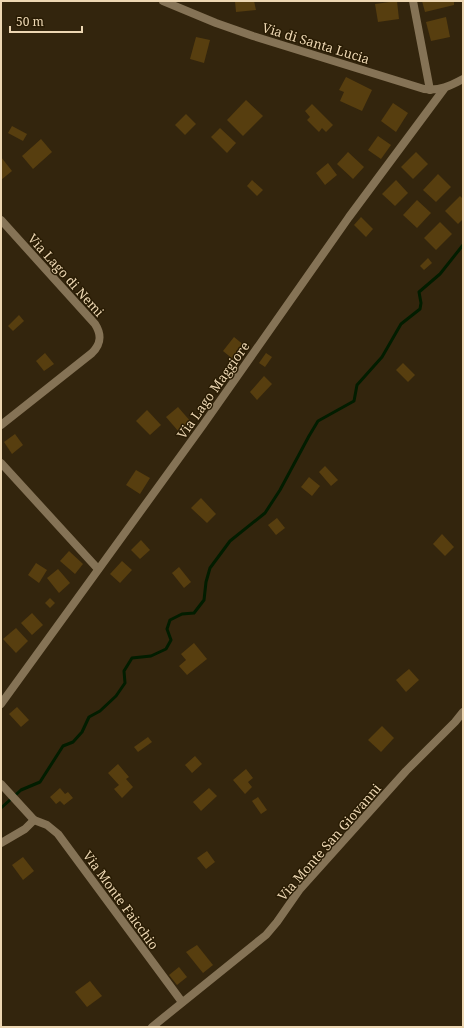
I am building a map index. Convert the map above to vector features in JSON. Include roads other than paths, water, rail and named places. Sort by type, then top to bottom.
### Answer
[{"type":"street","name":"Via di Santa Lucia","points":[[163,1],[205,19],[253,36],[430,90],[444,89],[463,79]]},
{"type":"street","points":[[413,1],[430,90]]},
{"type":"street","name":"Via Lago Maggiore","points":[[1,704],[203,425],[349,217],[444,89]]},
{"type":"street","name":"Via Lago di Nemi","points":[[1,220],[95,324],[100,339],[98,345],[92,353],[1,425]]},
{"type":"street","points":[[1,463],[98,569]]},
{"type":"street","name":"Via Monte San Giovanni","points":[[152,1027],[270,930],[300,889],[406,771],[463,712]]},
{"type":"street","points":[[1,784],[34,820],[25,829],[1,843]]},
{"type":"street","name":"Via Monte Faicchio","points":[[34,820],[47,825],[58,834],[182,1002]]},
{"type":"waterway","points":[[1,808],[21,790],[40,782],[63,746],[73,742],[82,732],[89,717],[100,711],[116,696],[125,683],[124,671],[132,658],[151,656],[166,649],[171,640],[167,629],[170,620],[182,614],[194,613],[204,600],[206,582],[210,568],[230,541],[265,513],[280,490],[318,421],[354,401],[357,385],[382,357],[401,324],[420,309],[421,303],[419,292],[440,274],[463,245]]}]
